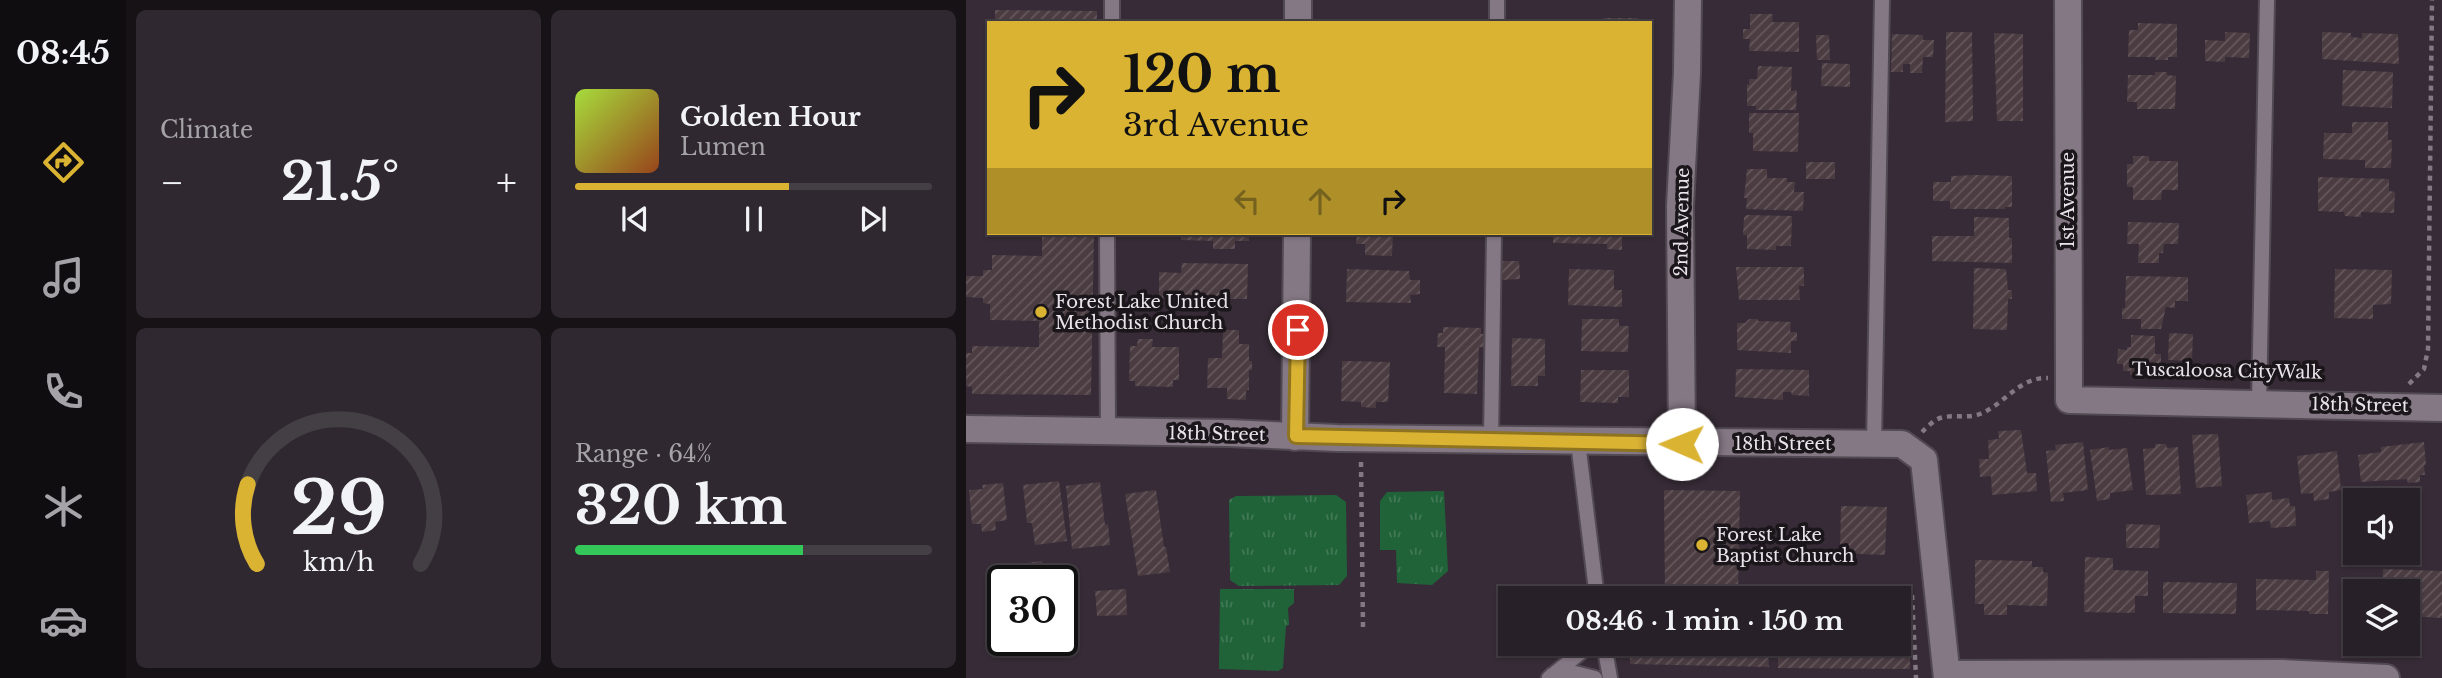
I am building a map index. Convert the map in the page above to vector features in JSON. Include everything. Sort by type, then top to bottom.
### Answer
[{"type":"street","points":[[1298,0],[1298,21]]},
{"type":"street","name":"2nd Avenue","points":[[1682,444],[1680,206],[1688,0]]},
{"type":"street","name":"1st Avenue","points":[[2068,0],[2069,389]]},
{"type":"street","points":[[1296,436],[1297,235]]},
{"type":"street","name":"18th Street","points":[[2069,389],[2259,403],[2442,408]]},
{"type":"street","name":"18th Street","points":[[966,429],[1682,444],[1902,444],[1917,455]]},
{"type":"street","points":[[1917,455],[1947,676],[2281,673],[2386,678]]},
{"type":"lane","points":[[1112,0],[1112,21]]},
{"type":"lane","points":[[1497,0],[1497,21]]},
{"type":"lane","points":[[1874,444],[1882,0]]},
{"type":"lane","points":[[2259,403],[2267,0]]},
{"type":"lane","points":[[1107,235],[1108,432]]},
{"type":"lane","points":[[1491,440],[1494,235]]},
{"type":"lane","points":[[1578,442],[1596,586]]},
{"type":"lane","points":[[1550,677],[1576,656]]},
{"type":"lane","points":[[1606,656],[1610,678]]},
{"type":"lane","points":[[1550,677],[1575,673],[1595,678]]},
{"type":"path","points":[[2397,388],[2408,385],[2418,377],[2424,369],[2428,349],[2432,0]]},
{"type":"path","points":[[1917,455],[1922,432],[1939,418],[1977,415],[1993,407],[2026,382],[2038,378],[2069,389]]},
{"type":"path","points":[[1360,454],[1363,627]]},
{"type":"path","points":[[1912,589],[1916,678]]},
{"type":"green space","points":[[1444,491],[1448,571],[1432,585],[1397,583],[1396,550],[1380,550],[1380,501],[1387,492]]},
{"type":"green space","points":[[1336,495],[1346,502],[1347,576],[1339,585],[1239,586],[1230,580],[1229,500],[1236,496]]},
{"type":"green space","points":[[1220,589],[1294,589],[1294,603],[1288,608],[1289,625],[1286,626],[1283,668],[1278,671],[1219,669]]},
{"type":"building","points":[[995,10],[1097,11],[1097,21],[995,21]]},
{"type":"building","points":[[1750,14],[1773,14],[1772,22],[1799,22],[1799,52],[1749,51],[1750,39],[1743,39],[1743,29],[1750,29]]},
{"type":"building","points":[[1603,18],[1638,18],[1638,21],[1603,21]]},
{"type":"building","points":[[2138,23],[2177,24],[2177,57],[2155,60],[2156,57],[2128,57],[2129,30],[2138,30]]},
{"type":"building","points":[[1946,32],[1972,32],[1973,121],[1945,122]]},
{"type":"building","points":[[2225,32],[2250,33],[2249,58],[2225,57],[2225,62],[2205,61],[2205,40],[2225,41]]},
{"type":"building","points":[[2322,32],[2351,33],[2351,37],[2362,38],[2362,33],[2398,34],[2399,64],[2322,59]]},
{"type":"building","points":[[1994,33],[2023,34],[2023,121],[1997,121]]},
{"type":"building","points":[[1892,34],[1923,35],[1923,40],[1934,40],[1933,57],[1923,57],[1922,73],[1910,73],[1910,64],[1903,64],[1903,72],[1891,72]]},
{"type":"building","points":[[1816,35],[1829,35],[1830,60],[1817,60]]},
{"type":"building","points":[[1822,63],[1850,64],[1850,87],[1821,86]]},
{"type":"building","points":[[1758,66],[1792,67],[1791,91],[1797,90],[1796,110],[1756,110],[1756,106],[1747,106],[1747,84],[1749,85],[1749,79],[1757,79]]},
{"type":"building","points":[[2343,70],[2393,72],[2392,108],[2342,106]]},
{"type":"building","points":[[2155,72],[2167,72],[2167,75],[2176,76],[2175,109],[2137,109],[2137,102],[2127,102],[2128,75],[2155,75]]},
{"type":"building","points":[[1749,113],[1799,113],[1798,152],[1753,151]]},
{"type":"building","points":[[2352,122],[2388,122],[2388,140],[2392,140],[2391,168],[2365,168],[2365,160],[2323,159],[2324,133],[2352,133]]},
{"type":"building","points":[[2133,156],[2149,156],[2149,161],[2178,161],[2178,190],[2162,190],[2161,200],[2133,200],[2133,187],[2127,187],[2127,164],[2133,164]]},
{"type":"building","points":[[1806,162],[1835,162],[1835,179],[1806,179]]},
{"type":"building","points":[[1747,169],[1767,169],[1767,178],[1787,178],[1787,182],[1795,182],[1794,192],[1804,192],[1803,211],[1746,209],[1747,198],[1744,198]]},
{"type":"building","points":[[1951,176],[2012,176],[2012,207],[1950,209],[1950,201],[1933,201],[1933,182],[1951,182]]},
{"type":"building","points":[[2318,177],[2389,179],[2389,191],[2395,192],[2394,213],[2361,212],[2361,217],[2345,216],[2344,212],[2318,211]]},
{"type":"building","points":[[1792,216],[1791,246],[1776,246],[1776,250],[1747,249],[1747,235],[1743,235],[1744,217]]},
{"type":"building","points":[[1974,217],[2009,218],[2012,263],[1932,261],[1932,236],[1974,236]]},
{"type":"building","points":[[2128,222],[2179,223],[2178,244],[2164,244],[2163,253],[2159,253],[2159,263],[2138,263],[2139,244],[2127,244]]},
{"type":"building","name":"Forest Lake United Methodist Church","points":[[1042,235],[1094,235],[1091,395],[972,394],[972,387],[966,386],[966,353],[972,353],[972,346],[1039,347],[1039,321],[990,320],[990,304],[983,303],[983,298],[966,297],[966,276],[983,276],[983,270],[992,270],[992,255],[1042,256]]},
{"type":"building","points":[[1181,235],[1249,235],[1249,241],[1235,241],[1235,249],[1213,249],[1213,241],[1181,240]]},
{"type":"building","points":[[1357,235],[1393,235],[1392,256],[1365,255],[1365,244],[1356,244]]},
{"type":"building","points":[[1553,235],[1622,235],[1622,250],[1607,249],[1607,244],[1553,243]]},
{"type":"building","points":[[1501,261],[1519,261],[1520,279],[1502,280]]},
{"type":"building","points":[[1182,263],[1248,264],[1247,299],[1159,298],[1159,272],[1181,273]]},
{"type":"building","points":[[1736,267],[1804,267],[1804,286],[1799,286],[1800,300],[1739,300]]},
{"type":"building","points":[[1974,268],[2006,269],[2008,290],[2012,290],[2012,299],[2008,299],[2007,330],[1973,329]]},
{"type":"building","points":[[1347,269],[1409,271],[1410,280],[1420,280],[1420,294],[1410,295],[1411,303],[1346,302]]},
{"type":"building","points":[[1569,269],[1614,270],[1614,290],[1622,290],[1622,307],[1568,305]]},
{"type":"building","points":[[2335,269],[2392,270],[2391,304],[2373,305],[2373,319],[2334,318]]},
{"type":"building","points":[[2126,276],[2188,277],[2188,301],[2175,301],[2175,308],[2166,307],[2161,329],[2141,329],[2141,319],[2122,319]]},
{"type":"building","points":[[1582,319],[1619,319],[1619,326],[1629,326],[1628,352],[1581,351]]},
{"type":"building","points":[[1749,319],[1791,322],[1790,332],[1797,332],[1797,341],[1791,341],[1791,353],[1737,350],[1737,323],[1745,323]]},
{"type":"building","points":[[1443,327],[1481,328],[1481,334],[1487,334],[1487,348],[1479,347],[1477,394],[1444,393],[1445,347],[1437,347],[1438,333],[1443,333]]},
{"type":"building","points":[[1223,330],[1239,330],[1239,344],[1249,344],[1252,370],[1249,370],[1246,400],[1227,399],[1227,388],[1207,388],[1208,358],[1222,358]]},
{"type":"building","points":[[2169,333],[2193,334],[2192,361],[2168,360]]},
{"type":"building","points":[[2131,335],[2155,336],[2155,354],[2161,354],[2161,364],[2151,364],[2151,375],[2130,375],[2130,371],[2123,371],[2123,364],[2117,364],[2118,349],[2127,350],[2127,347],[2131,347]]},
{"type":"building","points":[[1512,338],[1545,339],[1545,376],[1538,376],[1538,386],[1511,386]]},
{"type":"building","points":[[1138,339],[1153,339],[1152,347],[1179,347],[1179,380],[1173,380],[1173,387],[1135,386],[1135,381],[1129,381],[1130,346],[1137,346]]},
{"type":"building","points":[[1342,361],[1390,362],[1388,402],[1376,402],[1376,408],[1361,407],[1361,402],[1341,401]]},
{"type":"building","points":[[1736,369],[1809,370],[1809,396],[1783,392],[1783,400],[1735,397]]},
{"type":"building","points":[[1581,370],[1629,370],[1629,397],[1618,397],[1618,403],[1580,402]]},
{"type":"building","points":[[2021,430],[2027,473],[2036,473],[2037,491],[1992,495],[1991,476],[1980,477],[1979,459],[1989,459],[1988,440],[1999,439],[1998,431]]},
{"type":"building","points":[[2218,434],[2222,486],[2196,488],[2192,435]]},
{"type":"building","points":[[2083,442],[2088,490],[2063,493],[2064,501],[2051,502],[2046,451],[2056,450],[2055,445]]},
{"type":"building","points":[[2424,442],[2425,475],[2420,475],[2420,482],[2408,483],[2407,479],[2361,482],[2358,455],[2381,452],[2381,447]]},
{"type":"building","points":[[2155,444],[2166,444],[2167,448],[2178,447],[2181,494],[2146,495],[2143,449],[2155,448]]},
{"type":"building","points":[[2109,447],[2109,450],[2127,448],[2133,490],[2110,493],[2110,499],[2097,501],[2090,450]]},
{"type":"building","points":[[2337,451],[2341,490],[2329,492],[2329,499],[2314,501],[2313,493],[2301,494],[2297,456]]},
{"type":"building","points":[[1059,481],[1067,541],[1035,545],[1032,523],[1027,523],[1023,485]]},
{"type":"building","points":[[1100,482],[1110,545],[1072,549],[1066,486]]},
{"type":"building","points":[[1003,483],[1007,520],[995,522],[996,530],[982,532],[981,524],[972,524],[969,490],[983,489],[982,485]]},
{"type":"building","points":[[1156,490],[1170,572],[1138,576],[1125,494]]},
{"type":"building","name":"Forest Lake Baptist Church","points":[[1664,490],[1740,491],[1738,586],[1665,586]]},
{"type":"building","points":[[2272,492],[2272,500],[2289,498],[2290,506],[2295,506],[2296,526],[2271,528],[2270,521],[2249,523],[2246,495]]},
{"type":"building","points":[[1841,506],[1887,507],[1885,555],[1840,553]]},
{"type":"building","points":[[2126,524],[2160,525],[2159,548],[2126,548]]},
{"type":"building","points":[[2085,557],[2113,558],[2113,570],[2148,571],[2148,596],[2135,596],[2135,613],[2084,612]]},
{"type":"building","points":[[1975,560],[2032,561],[2032,567],[2043,567],[2043,572],[2048,573],[2047,606],[2007,605],[2007,615],[1984,615],[1984,604],[1975,604]]},
{"type":"building","points":[[1042,561],[1042,565],[1019,565]]},
{"type":"building","points":[[2383,569],[2442,571],[2442,618],[2420,617],[2420,579],[2383,579]]},
{"type":"building","points":[[2316,571],[2329,571],[2328,614],[2256,610],[2256,579],[2316,580]]},
{"type":"building","points":[[2163,582],[2237,583],[2236,614],[2163,613]]},
{"type":"building","points":[[1126,589],[1127,615],[1097,616],[1095,591]]},
{"type":"building","points":[[1630,656],[1769,656],[1769,667],[1630,664]]},
{"type":"building","points":[[1778,656],[1910,656],[1910,669],[1778,668]]},
{"type":"place","name":"Forest Lake United Methodist Church","points":[[1041,312]]},
{"type":"place","name":"Forest Lake Baptist Church","points":[[1702,545]]},
{"type":"route","points":[[1298,330],[1296,436],[1682,444]]}]
